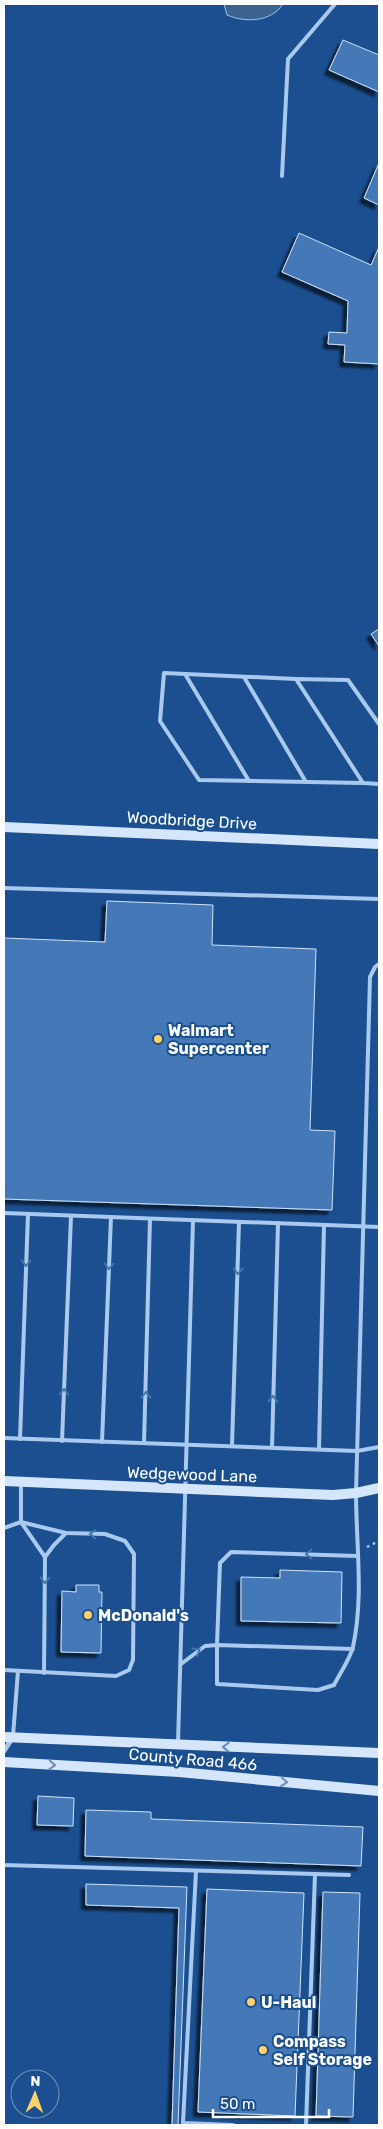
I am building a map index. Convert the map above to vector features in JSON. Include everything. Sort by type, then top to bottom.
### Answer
[{"type":"street","name":"Woodbridge Drive","points":[[4,826],[379,844]]},
{"type":"street","name":"Wedgewood Lane","points":[[4,1481],[333,1495],[379,1488]]},
{"type":"street","name":"County Road 466","points":[[8,1737],[379,1753]]},
{"type":"street","points":[[4,1751],[8,1737]]},
{"type":"street","name":"County Road 466","points":[[4,1762],[179,1772],[379,1791]]},
{"type":"lane","points":[[282,176],[288,59],[335,4]]},
{"type":"lane","points":[[379,724],[348,680],[164,673],[160,721],[199,780],[379,784]]},
{"type":"lane","points":[[185,674],[249,781]]},
{"type":"lane","points":[[244,676],[306,782]]},
{"type":"lane","points":[[296,679],[363,783]]},
{"type":"lane","points":[[4,888],[379,900]]},
{"type":"lane","points":[[357,1556],[231,1552],[220,1563],[217,1684],[318,1690],[334,1685],[353,1649],[360,1588],[357,1556],[356,1493],[370,977],[379,964]]},
{"type":"lane","points":[[4,1213],[379,1227]]},
{"type":"lane","points":[[20,1439],[28,1214]]},
{"type":"lane","points":[[62,1441],[71,1216]]},
{"type":"lane","points":[[102,1442],[111,1217]]},
{"type":"lane","points":[[144,1444],[150,1218]]},
{"type":"lane","points":[[178,1745],[193,1220]]},
{"type":"lane","points":[[232,1446],[240,1222]]},
{"type":"lane","points":[[272,1448],[278,1223]]},
{"type":"lane","points":[[319,1449],[324,1225]]},
{"type":"lane","points":[[4,1438],[358,1451],[379,1447]]},
{"type":"lane","points":[[21,1482],[20,1522],[45,1557],[44,1673]]},
{"type":"lane","points":[[4,1528],[20,1522],[66,1533],[105,1534],[125,1541],[134,1554],[133,1660],[129,1670],[116,1676],[4,1670]]},
{"type":"lane","points":[[45,1557],[66,1533]]},
{"type":"lane","points":[[181,1664],[205,1646],[353,1649]]},
{"type":"lane","points":[[8,1737],[18,1671]]},
{"type":"lane","points":[[4,1865],[349,1876]]},
{"type":"lane","points":[[196,1871],[183,2123],[233,2125]]},
{"type":"lane","points":[[306,2125],[315,1874]]},
{"type":"water","points":[[224,4],[283,4],[278,10],[265,18],[250,20],[227,15]]},
{"type":"building","points":[[343,40],[379,55],[379,92],[329,70]]},
{"type":"building","points":[[379,163],[379,205],[364,198]]},
{"type":"building","points":[[299,233],[371,265],[379,247],[379,364],[344,362],[345,345],[328,344],[329,332],[347,333],[348,301],[282,272]]},
{"type":"building","points":[[379,629],[379,646],[371,634]]},
{"type":"building","name":"Walmart Supercenter","points":[[107,901],[213,905],[212,945],[316,949],[310,1130],[335,1131],[332,1210],[4,1199],[4,938],[105,942]]},
{"type":"building","points":[[280,1570],[342,1572],[341,1623],[241,1621],[241,1577],[280,1578]]},
{"type":"building","points":[[76,1585],[99,1585],[99,1592],[102,1592],[101,1653],[61,1652],[62,1591],[76,1592]]},
{"type":"building","points":[[38,1796],[74,1798],[73,1826],[37,1825]]},
{"type":"building","points":[[86,1810],[151,1812],[151,1819],[363,1827],[361,1866],[85,1856]]},
{"type":"building","points":[[86,1884],[187,1887],[178,2125],[172,2125],[179,1908],[86,1905]]},
{"type":"building","name":"U-Haul","points":[[207,1889],[304,1893],[295,2116],[198,2112]]},
{"type":"building","name":"U-Haul","points":[[323,1892],[360,1893],[353,2117],[316,2116]]},
{"type":"place","name":"Walmart Supercenter","points":[[158,1039]]},
{"type":"place","name":"McDonald's","points":[[88,1615]]},
{"type":"place","name":"U-Haul","points":[[251,2002]]},
{"type":"place","name":"Compass Self Storage","points":[[263,2050]]}]
